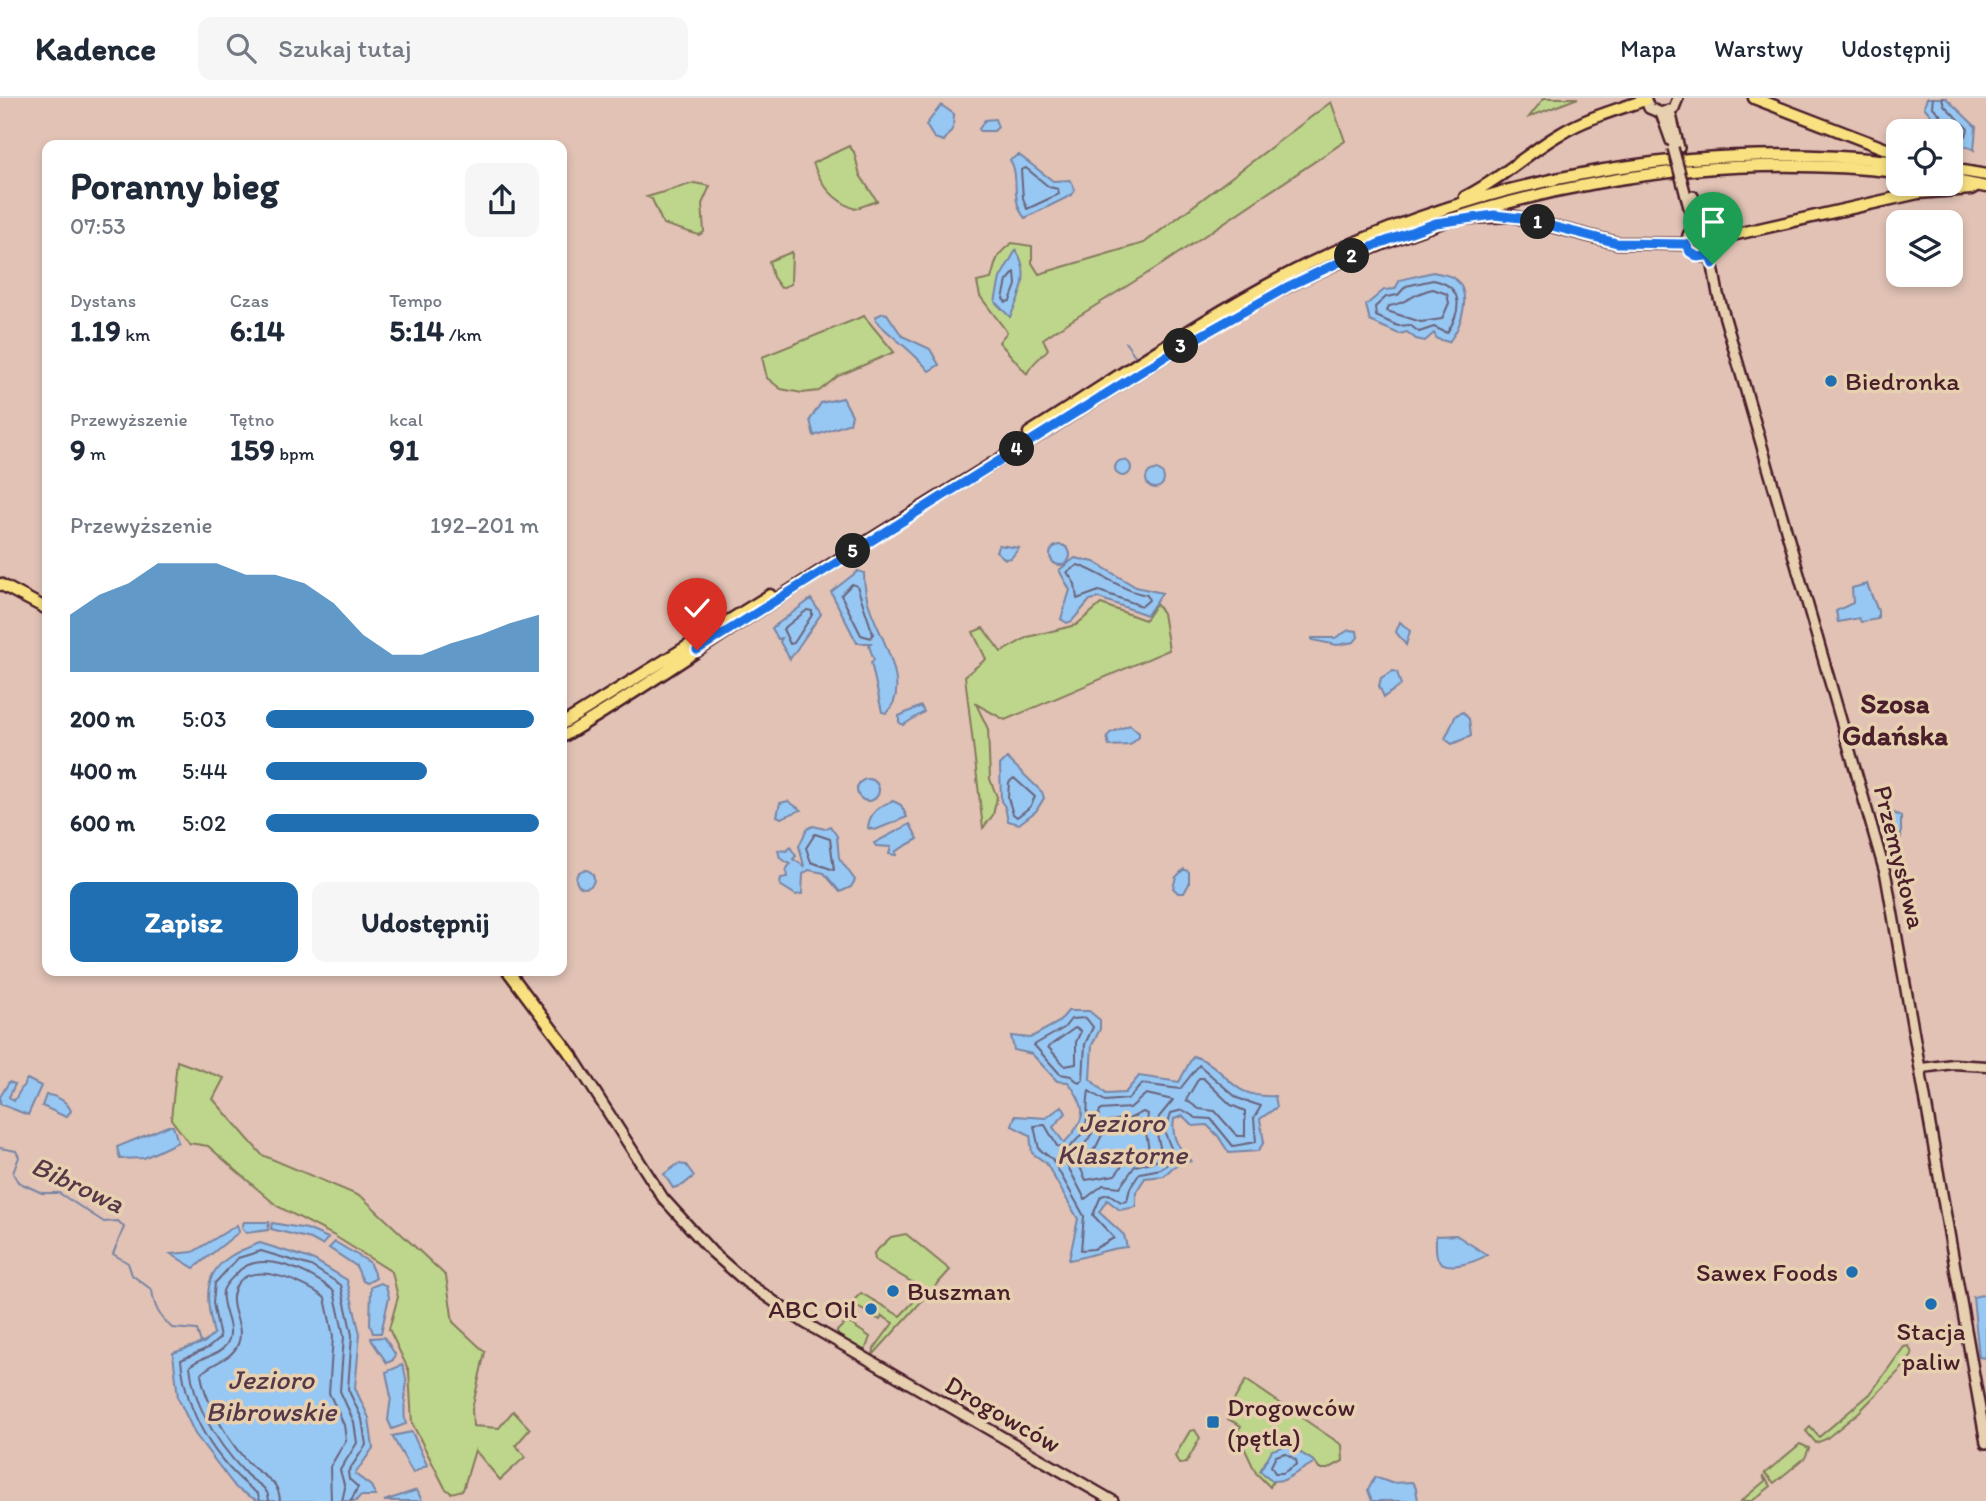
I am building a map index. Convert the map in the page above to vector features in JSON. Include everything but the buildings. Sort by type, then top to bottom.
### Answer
[{"type":"main road","points":[[1665,112],[1678,98]]},
{"type":"main road","points":[[1754,98],[1886,149]]},
{"type":"main road","points":[[567,734],[867,542],[1215,326],[1310,275],[1433,218],[1492,183],[1557,135],[1578,123],[1645,99],[1649,108],[1665,112]]},
{"type":"main road","points":[[1665,112],[1698,225]]},
{"type":"main road","points":[[567,721],[1223,311],[1306,265],[1433,218],[1558,178],[1677,160],[1789,155],[1886,161]]},
{"type":"main road","points":[[1433,218],[1537,193],[1647,173],[1789,165],[1886,171]]},
{"type":"main road","points":[[1963,171],[1986,175]]},
{"type":"main road","points":[[1963,182],[1982,186]]},
{"type":"main road","points":[[1719,238],[1918,194],[1982,186]]},
{"type":"main road","points":[[1433,218],[1513,216],[1617,243],[1686,244]]},
{"type":"main road","points":[[1698,225],[1712,227],[1719,238],[1718,246],[1707,256],[1690,252],[1686,244],[1688,234],[1698,225]]},
{"type":"main road","name":"Przemysłowa","points":[[1707,256],[1886,877],[1922,1068],[1986,1443]]},
{"type":"main road","points":[[0,584],[42,606]]},
{"type":"main road","points":[[512,976],[572,1056]]},
{"type":"main road","points":[[518,976],[558,1027],[572,1056]]},
{"type":"main road","name":"Drogowców","points":[[572,1056],[638,1163],[663,1198],[707,1247],[780,1307],[1113,1501]]},
{"type":"street","points":[[1922,1068],[1953,1064],[1986,1066]]},
{"type":"green space","points":[[1544,98],[1578,98],[1529,117]]},
{"type":"green space","points":[[1331,102],[1345,141],[1164,263],[1043,339],[1048,349],[1027,374],[999,342],[1007,332],[980,296],[977,282],[991,279],[999,255],[1012,243],[1032,246],[1032,263],[1039,274],[1144,243]]},
{"type":"green space","points":[[849,146],[854,152],[860,175],[877,201],[855,209],[829,191],[813,163]]},
{"type":"green space","points":[[694,183],[710,186],[702,204],[704,232],[699,235],[663,224],[652,199],[647,197]]},
{"type":"green space","points":[[1702,229],[1710,232],[1713,240],[1710,248],[1702,251],[1694,248],[1691,240],[1694,232]]},
{"type":"green space","points":[[792,252],[791,284],[781,288],[773,277],[769,261]]},
{"type":"green space","points":[[864,316],[894,352],[838,376],[819,391],[802,393],[781,389],[767,378],[762,357]]},
{"type":"green space","points":[[1101,604],[1145,620],[1156,604],[1163,613],[1169,650],[1005,720],[976,704],[988,729],[990,779],[997,797],[993,815],[983,828],[965,676],[986,659],[973,632],[983,628],[1001,652],[1028,637],[1076,625]]},
{"type":"green space","points":[[177,1061],[224,1078],[213,1099],[262,1155],[362,1197],[446,1276],[453,1322],[485,1352],[472,1409],[473,1426],[499,1428],[513,1411],[530,1429],[516,1445],[525,1457],[500,1480],[475,1450],[463,1490],[451,1493],[445,1488],[412,1423],[409,1371],[389,1329],[398,1297],[392,1272],[333,1235],[277,1206],[208,1146],[189,1143],[171,1119]]},
{"type":"green space","points":[[906,1234],[950,1270],[873,1355],[874,1349],[893,1323],[882,1316],[880,1320],[851,1303],[861,1293],[900,1316],[925,1290],[875,1260],[874,1253],[891,1237]]},
{"type":"green space","points":[[844,1324],[851,1324],[870,1337],[865,1351],[838,1336],[837,1331]]},
{"type":"green space","points":[[1909,1346],[1912,1354],[1909,1361],[1858,1413],[1826,1439],[1816,1443],[1806,1431],[1810,1427],[1819,1437],[1870,1394],[1904,1347]]},
{"type":"green space","points":[[1246,1380],[1342,1445],[1343,1461],[1328,1469],[1319,1469],[1315,1462],[1288,1445],[1260,1471],[1273,1481],[1270,1487],[1256,1473],[1241,1441],[1235,1436],[1241,1426],[1228,1419],[1227,1412]]},
{"type":"green space","points":[[1195,1430],[1200,1438],[1186,1463],[1179,1464],[1175,1456],[1190,1431]]},
{"type":"green space","points":[[1800,1444],[1809,1448],[1805,1458],[1774,1483],[1765,1473]]},
{"type":"green space","points":[[1763,1475],[1771,1486],[1752,1501],[1741,1501],[1765,1481]]},
{"type":"water","points":[[1927,98],[1946,98],[1976,127],[1974,150],[1963,145],[1963,119],[1934,119],[1924,107]]},
{"type":"water","points":[[941,105],[954,114],[953,128],[944,141],[934,138],[926,125]]},
{"type":"water","points":[[995,119],[998,127],[994,131],[980,131],[985,120]]},
{"type":"water","points":[[1019,155],[1053,181],[1070,180],[1075,189],[1072,195],[1025,218],[1017,203],[1015,173],[1010,160]]},
{"type":"water","points":[[1016,250],[1024,276],[1021,292],[1010,317],[995,302],[1000,278]]},
{"type":"water","points":[[1433,272],[1453,277],[1463,293],[1461,319],[1449,342],[1437,339],[1434,333],[1425,341],[1416,339],[1407,332],[1399,334],[1370,321],[1366,305],[1384,290],[1395,289],[1400,280]]},
{"type":"water","points":[[887,314],[902,336],[930,349],[939,365],[929,371],[876,321],[875,317]]},
{"type":"water","points":[[843,398],[852,415],[850,423],[814,436],[810,420],[821,403]]},
{"type":"water","points":[[1120,460],[1126,460],[1131,468],[1129,474],[1120,476],[1115,471],[1115,465]]},
{"type":"water","points":[[1151,470],[1159,470],[1164,479],[1162,486],[1151,488],[1146,483],[1146,475]]},
{"type":"water","points":[[999,545],[1019,548],[1011,558],[1005,559],[996,551]]},
{"type":"water","points":[[1056,545],[1064,545],[1070,555],[1064,565],[1056,565],[1050,559],[1050,551]]},
{"type":"water","points":[[1075,558],[1094,562],[1136,587],[1162,593],[1147,615],[1099,598],[1090,600],[1072,621],[1067,623],[1061,619],[1070,590],[1059,570]]},
{"type":"water","points":[[858,571],[864,573],[868,601],[892,662],[895,677],[893,703],[886,713],[882,712],[871,662],[874,660],[869,646],[871,643],[857,643],[831,592]]},
{"type":"water","points":[[1867,584],[1878,611],[1878,619],[1861,622],[1859,618],[1838,622],[1836,611],[1853,603],[1852,588]]},
{"type":"water","points":[[811,599],[821,614],[790,659],[780,642],[782,638],[778,639],[772,628]]},
{"type":"water","points":[[1400,622],[1410,631],[1406,645],[1396,632]]},
{"type":"water","points":[[1349,630],[1357,631],[1358,637],[1354,642],[1337,645],[1312,640],[1335,638]]},
{"type":"water","points":[[1393,671],[1397,672],[1401,685],[1384,697],[1379,686],[1381,678]]},
{"type":"water","points":[[921,706],[924,712],[903,725],[899,722],[899,716]]},
{"type":"water","points":[[1463,712],[1469,719],[1471,736],[1452,744],[1445,739],[1456,715]]},
{"type":"water","points":[[1130,725],[1139,733],[1139,737],[1130,745],[1109,746],[1107,737],[1110,733]]},
{"type":"water","points":[[1007,758],[1042,792],[1044,798],[1036,811],[1019,824],[1008,821],[1001,801],[1000,765]]},
{"type":"water","points":[[868,779],[876,782],[879,790],[876,798],[868,801],[860,798],[857,790],[860,782]]},
{"type":"water","points":[[788,801],[801,810],[781,818],[777,816],[780,803]]},
{"type":"water","points":[[893,801],[901,805],[907,817],[875,830],[868,828],[870,818],[876,811]]},
{"type":"water","points":[[1889,811],[1901,816],[1901,838],[1896,841],[1886,837],[1882,819]]},
{"type":"water","points":[[910,824],[918,839],[896,851],[896,855],[889,854],[891,847],[876,846],[874,843]]},
{"type":"water","points":[[813,826],[825,829],[830,826],[837,836],[839,858],[855,880],[851,887],[840,892],[824,873],[809,870],[803,874],[802,894],[796,895],[780,885],[781,878],[787,877],[786,870],[790,864],[780,858],[778,850],[787,851],[790,847],[796,856],[793,859],[804,866],[799,846],[807,829]]},
{"type":"water","points":[[1184,869],[1189,872],[1189,884],[1184,893],[1178,893],[1173,888],[1176,877]]},
{"type":"water","points":[[585,870],[591,873],[594,879],[591,885],[585,888],[579,885],[576,879],[579,873]]},
{"type":"water","name":"Jezioro Klasztorne","points":[[1068,1011],[1089,1011],[1100,1020],[1100,1029],[1092,1045],[1090,1079],[1106,1094],[1125,1093],[1139,1076],[1179,1082],[1193,1056],[1205,1061],[1247,1093],[1275,1096],[1277,1107],[1260,1119],[1264,1142],[1258,1151],[1229,1153],[1207,1125],[1193,1126],[1183,1116],[1174,1119],[1176,1142],[1191,1161],[1173,1167],[1164,1176],[1145,1178],[1136,1192],[1136,1207],[1120,1210],[1107,1200],[1099,1212],[1124,1235],[1127,1247],[1069,1260],[1078,1219],[1046,1163],[1032,1153],[1030,1135],[1012,1126],[1015,1116],[1046,1118],[1062,1106],[1066,1113],[1053,1127],[1064,1143],[1081,1120],[1082,1106],[1068,1082],[1057,1081],[1032,1054],[1014,1050],[1011,1036],[1030,1038],[1059,1022]]},
{"type":"water","points":[[27,1079],[41,1086],[28,1115],[0,1104],[0,1097],[9,1082],[15,1084],[9,1097],[14,1101]]},
{"type":"water","points":[[46,1095],[58,1098],[67,1105],[71,1111],[66,1117],[42,1106]]},
{"type":"water","points":[[173,1126],[178,1142],[144,1158],[120,1159],[117,1147]]},
{"type":"water","points":[[678,1164],[686,1165],[694,1176],[683,1185],[673,1188],[664,1174]]},
{"type":"water","points":[[244,1222],[269,1222],[268,1230],[246,1233],[242,1228]]},
{"type":"water","points":[[272,1223],[307,1229],[328,1238],[322,1245],[311,1239],[271,1229]]},
{"type":"water","points":[[237,1225],[239,1232],[194,1268],[171,1254],[193,1252]]},
{"type":"water","points":[[1456,1235],[1487,1255],[1462,1264],[1442,1263],[1436,1254],[1436,1236]]},
{"type":"water","points":[[335,1242],[369,1262],[376,1278],[367,1283],[363,1281],[356,1266],[329,1248]]},
{"type":"water","name":"Jezioro Bibrowskie","points":[[260,1243],[314,1260],[347,1280],[360,1334],[355,1388],[369,1418],[373,1448],[355,1474],[371,1486],[376,1496],[360,1496],[356,1501],[258,1501],[236,1488],[195,1434],[178,1398],[173,1353],[205,1342],[214,1334],[208,1300],[212,1276],[229,1258]]},
{"type":"water","points":[[381,1283],[386,1286],[389,1297],[381,1333],[373,1333],[370,1325],[371,1287]]},
{"type":"water","points":[[1986,1296],[1986,1358],[1979,1357],[1973,1297]]},
{"type":"water","points":[[384,1337],[395,1354],[393,1360],[387,1363],[371,1338]]},
{"type":"water","points":[[402,1365],[406,1380],[406,1424],[392,1429],[388,1420],[391,1397],[386,1372]]},
{"type":"water","points":[[412,1432],[427,1465],[413,1473],[392,1436]]},
{"type":"water","points":[[1288,1445],[1315,1462],[1284,1480],[1273,1481],[1260,1471],[1272,1450]]},
{"type":"water","points":[[1375,1477],[1391,1483],[1412,1482],[1418,1501],[1372,1501],[1368,1490]]},
{"type":"water","points":[[417,1490],[422,1501],[384,1501]]},
{"type":"waterway","points":[[1125,342],[1136,357]]},
{"type":"waterway","name":"Bibrowa","points":[[0,1148],[16,1151],[19,1157],[13,1173],[18,1182],[42,1193],[59,1193],[104,1222],[118,1221],[124,1227],[113,1254],[128,1263],[132,1275],[152,1290],[156,1306],[167,1324],[172,1328],[197,1330],[201,1343]]},
{"type":"place","name":"Biedronka","points":[[1831,381]]},
{"type":"place","name":"Sawex Foods","points":[[1852,1272]]},
{"type":"place","name":"Buszman","points":[[893,1291]]},
{"type":"place","name":"Stacja paliw","points":[[1931,1304]]},
{"type":"place","name":"ABC Oil","points":[[871,1309]]},
{"type":"place","name":"Drogowców (pętla)","points":[[1213,1422]]},
{"type":"district","name":"Szosa Gdańska","points":[[1895,719]]},
{"type":"route","points":[[697,650],[1227,319],[1310,275],[1378,244],[1436,223],[1484,216],[1513,216],[1617,243],[1686,244],[1693,255],[1712,255],[1713,264]]}]
